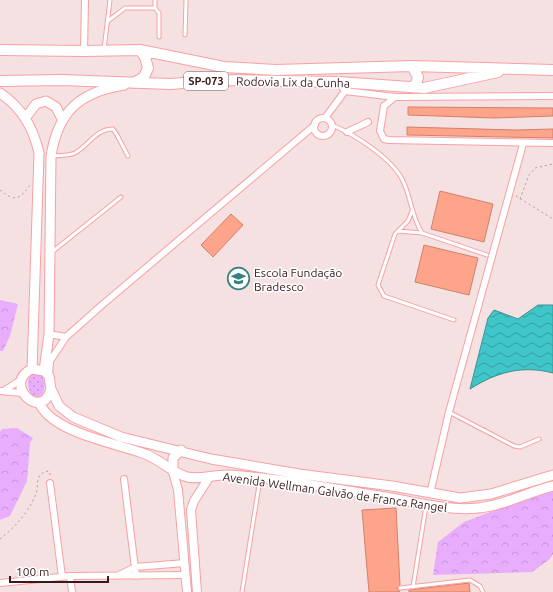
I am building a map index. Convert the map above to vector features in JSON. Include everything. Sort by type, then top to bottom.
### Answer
[{"type":"main road","name":"Rodovia Lix da Cunha","points":[[0,50],[84,52],[140,50],[235,68],[276,70],[412,66],[553,70]]},
{"type":"main road","points":[[32,369],[24,374],[22,379],[22,393],[29,400],[39,402],[48,397],[52,389],[47,374],[49,334],[51,156],[54,138],[62,119],[77,103],[99,90],[133,84],[147,74],[146,63],[140,50]]},
{"type":"main road","points":[[412,66],[418,77],[416,84],[412,87]]},
{"type":"main road","name":"Rodovia Lix da Cunha","points":[[0,81],[61,80],[133,84],[171,84],[220,80],[338,82],[424,88],[512,69]]},
{"type":"main road","points":[[0,93],[11,100],[26,117],[36,137],[40,167],[32,369]]},
{"type":"main road","points":[[26,117],[36,104],[46,101],[56,107],[62,119]]},
{"type":"main road","points":[[32,369],[47,374]]},
{"type":"main road","name":"Avenida Wellman Galvão de Franca Rangel","points":[[52,389],[59,406],[65,412],[92,426],[121,437],[211,458],[299,474],[392,486],[451,498],[475,497],[491,494],[553,475]]},
{"type":"main road","name":"Avenida Wellman Galvão de Franca Rangel","points":[[39,402],[47,414],[67,427],[90,438],[157,459],[173,472],[195,478],[229,475],[391,498],[426,506],[478,508],[553,486]]},
{"type":"main road","points":[[173,472],[173,458],[181,450]]},
{"type":"main road","points":[[210,476],[213,468],[211,458]]},
{"type":"street","points":[[84,52],[85,0]]},
{"type":"street","points":[[338,82],[345,91],[395,96],[553,96]]},
{"type":"street","points":[[362,93],[372,84]]},
{"type":"street","points":[[47,374],[50,361],[66,337],[106,300],[315,125],[318,120],[325,118],[345,91]]},
{"type":"street","points":[[395,96],[383,109],[380,131],[384,139],[523,144],[553,143]]},
{"type":"street","points":[[315,125],[316,131],[324,136],[330,134],[332,125],[325,118]]},
{"type":"street","points":[[347,132],[368,122]]},
{"type":"street","points":[[430,494],[449,412],[523,144]]},
{"type":"street","points":[[49,334],[66,337]]},
{"type":"street","points":[[3,390],[22,379]]},
{"type":"street","points":[[3,390],[22,393]]},
{"type":"street","points":[[173,472],[178,490],[187,592]]},
{"type":"street","points":[[197,592],[191,510],[194,501],[210,476]]},
{"type":"street","points":[[124,479],[136,576]]},
{"type":"street","points":[[50,483],[62,577]]},
{"type":"street","points":[[118,576],[135,567],[185,563]]},
{"type":"street","points":[[0,583],[70,576],[186,575]]},
{"type":"street","points":[[70,576],[72,592]]},
{"type":"lane","points":[[104,51],[110,0]]},
{"type":"lane","points":[[155,0],[155,8],[159,13],[159,37]]},
{"type":"lane","points":[[185,35],[186,0]]},
{"type":"lane","points":[[108,22],[125,8],[155,8]]},
{"type":"lane","points":[[332,125],[347,132],[376,152],[394,169],[402,179],[412,211],[422,233]]},
{"type":"lane","points":[[51,156],[77,152],[102,131],[108,129],[113,129],[117,134],[128,156]]},
{"type":"lane","points":[[50,254],[121,197]]},
{"type":"lane","points":[[412,211],[408,220],[393,238],[378,285],[380,292],[384,296],[454,320]]},
{"type":"lane","points":[[398,231],[422,233],[487,255]]},
{"type":"lane","points":[[449,412],[514,446],[520,447],[539,439]]},
{"type":"lane","points":[[242,592],[260,479]]},
{"type":"lane","points":[[413,587],[426,506]]},
{"type":"lane","points":[[400,588],[470,580],[480,586],[483,592]]},
{"type":"path","points":[[520,199],[529,175],[535,168],[553,164]]},
{"type":"path","points":[[0,190],[15,199],[20,197],[32,181]]},
{"type":"path","points":[[510,192],[553,219]]},
{"type":"path","points":[[0,539],[20,520],[36,495],[37,480],[41,474],[44,472],[50,472],[50,483]]},
{"type":"green space","points":[[0,300],[18,304],[10,336],[3,351],[0,351]]},
{"type":"green space","points":[[32,373],[40,373],[45,386],[43,393],[38,397],[32,395],[28,387],[28,381]]},
{"type":"green space","points":[[17,428],[33,438],[30,443],[27,481],[10,516],[0,520],[0,432],[2,429]]},
{"type":"green space","points":[[553,488],[553,554],[550,559],[532,572],[433,575],[438,542],[464,522]]},
{"type":"water","points":[[538,305],[553,305],[553,373],[520,370],[500,374],[470,389],[488,318],[494,310],[518,319]]},
{"type":"building","points":[[408,107],[553,108],[553,116],[494,118],[408,115]]},
{"type":"building","points":[[407,127],[515,130],[553,129],[553,138],[407,135]]},
{"type":"building","points":[[440,191],[493,204],[484,242],[431,229]]},
{"type":"building","points":[[231,214],[243,225],[213,257],[201,245]]},
{"type":"building","points":[[424,245],[478,258],[469,295],[415,282]]},
{"type":"building","points":[[396,508],[400,585],[397,588],[400,592],[369,592],[362,510]]},
{"type":"building","points":[[469,583],[470,592],[409,592],[409,590]]},
{"type":"place","name":"Escola Fundação Bradesco","points":[[239,279]]}]
